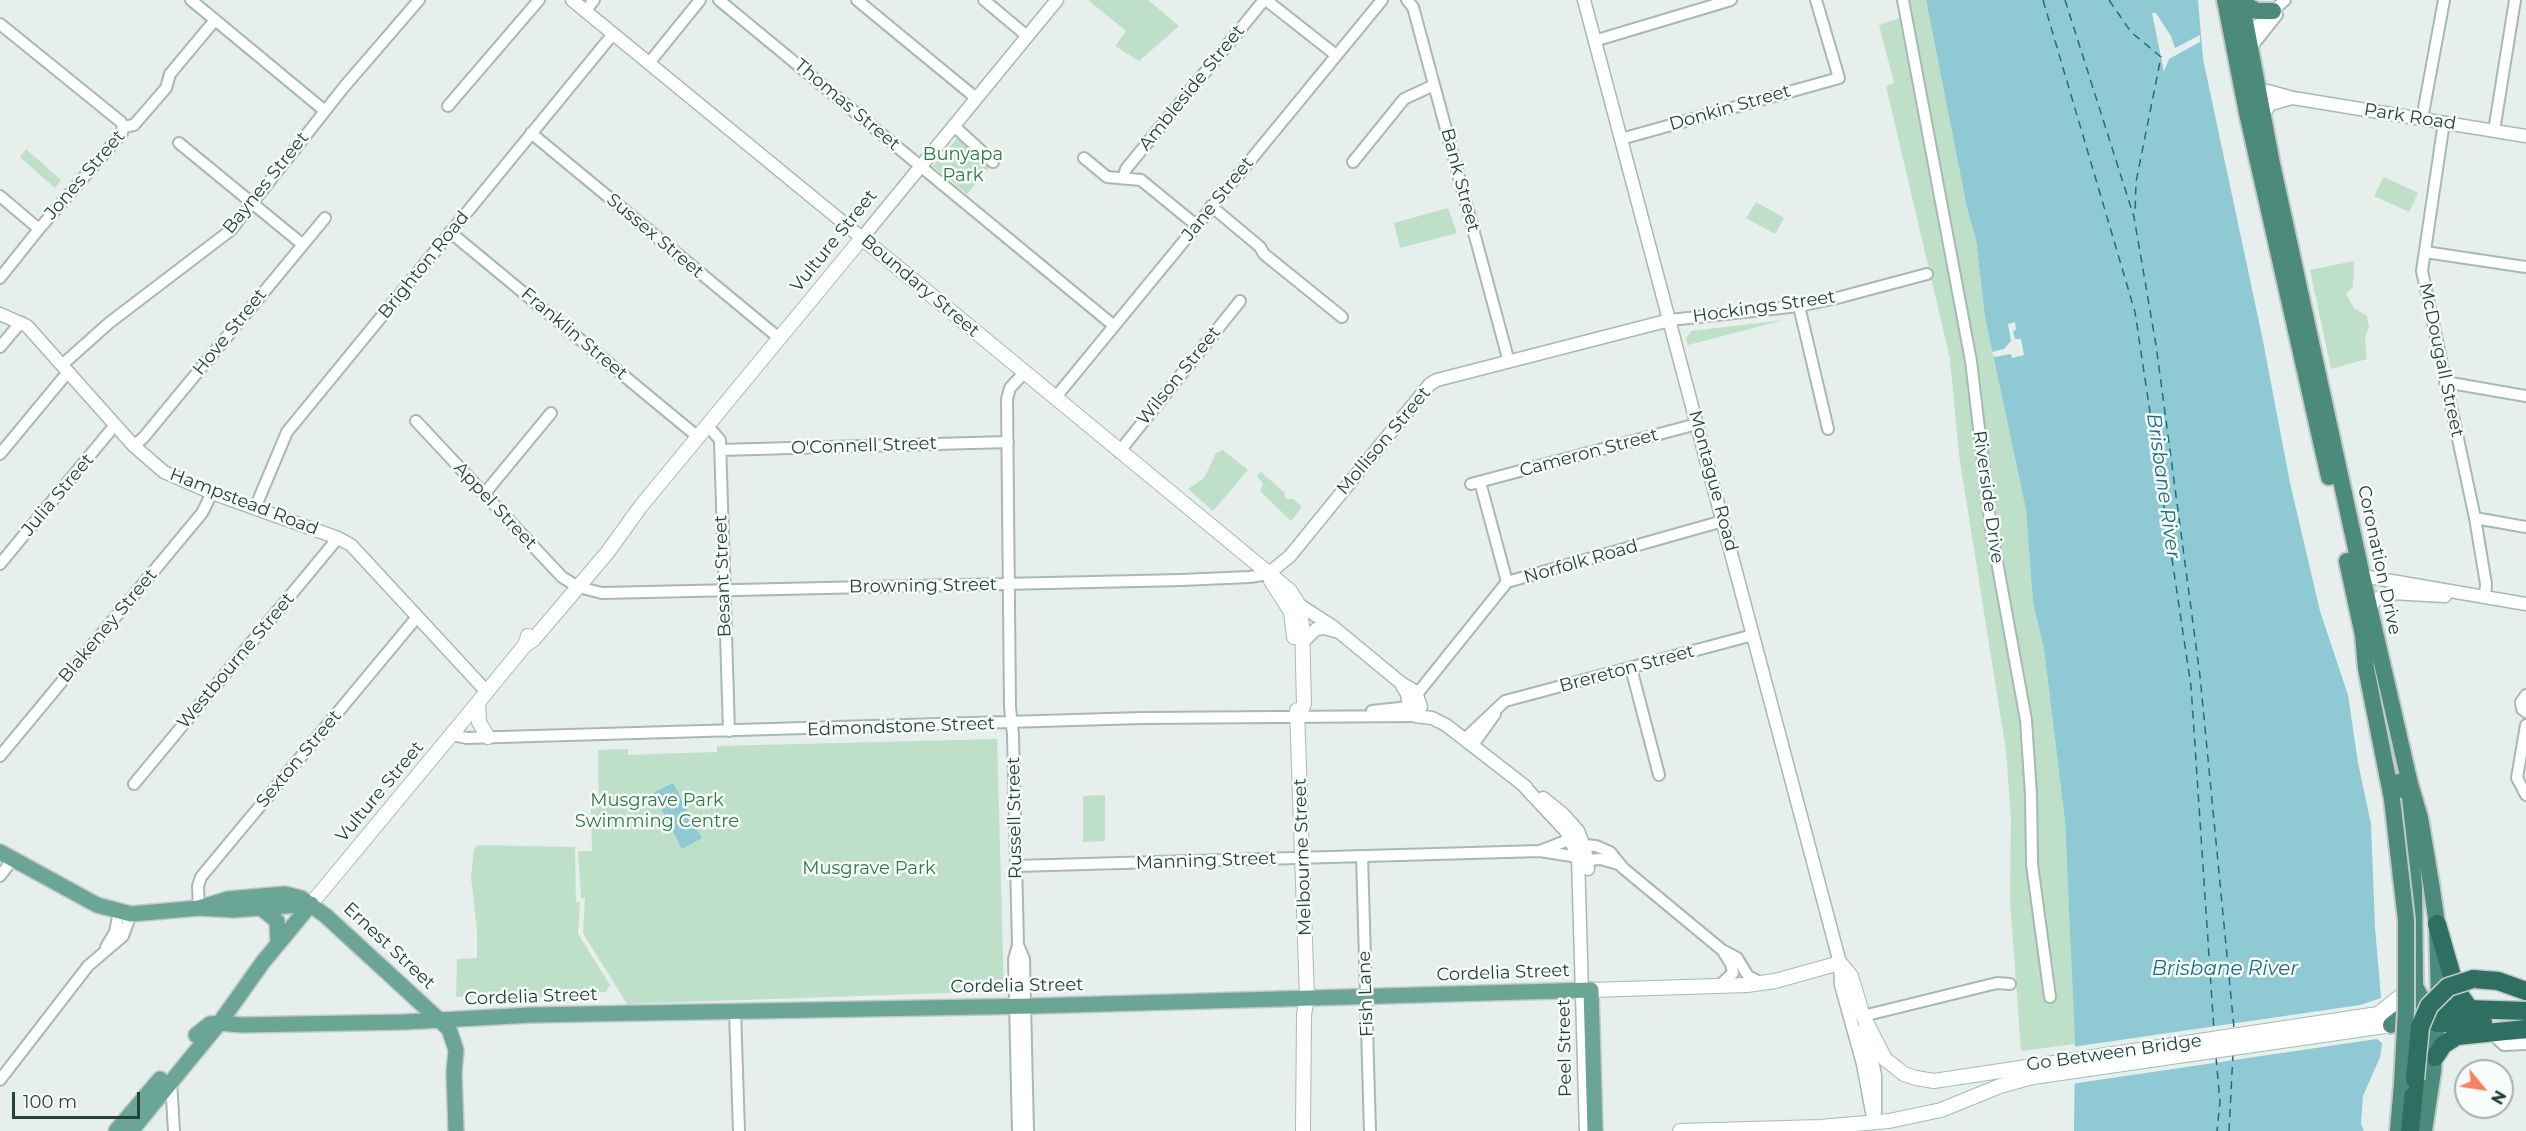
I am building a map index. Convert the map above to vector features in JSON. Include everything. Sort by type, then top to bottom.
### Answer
[{"type":"highway","points":[[2236,1],[2260,11],[2282,4]]},
{"type":"highway","name":"Coronation Drive","points":[[2236,1],[2249,40],[2258,96],[2356,575],[2366,668],[2392,799],[2406,920],[2409,1082],[2398,1131]]},
{"type":"highway","name":"Coronation Drive","points":[[2236,1],[2239,69],[2356,575],[2369,607],[2409,784],[2420,818],[2431,883],[2437,924],[2440,1015],[2424,1131]]},
{"type":"highway","points":[[2364,635],[2398,777],[2411,855],[2415,904],[2414,976],[2420,996],[2440,1015],[2526,1021]]},
{"type":"highway","points":[[2392,1019],[2420,996],[2423,982],[2424,905],[2431,883]]},
{"type":"highway","points":[[2437,924],[2456,990],[2469,1008]]},
{"type":"highway","points":[[2410,1131],[2409,1082],[2420,1027],[2428,1006],[2448,987],[2460,981],[2474,979],[2498,981],[2525,990]]},
{"type":"highway","points":[[2440,1015],[2469,1008],[2526,1011]]},
{"type":"highway","points":[[2435,1057],[2443,1045],[2452,1038],[2466,1034],[2490,1032],[2525,1039]]},
{"type":"main road","name":"Vulture Street","points":[[131,1131],[220,1023],[263,962],[525,645],[529,635],[607,553],[641,506],[862,238]]},
{"type":"main road","name":"Boundary Street","points":[[862,238],[1268,574]]},
{"type":"main road","points":[[1268,574],[1288,589],[1298,604]]},
{"type":"main road","name":"Melbourne Street","points":[[1268,574],[1288,607],[1293,620],[1296,704],[1299,717],[1307,998],[1304,1016],[1303,1131]]},
{"type":"main road","name":"Melbourne Street","points":[[1298,604],[1303,642],[1304,704],[1299,717]]},
{"type":"main road","points":[[482,697],[479,722],[488,737]]},
{"type":"main road","points":[[7,855],[86,900],[125,913],[199,908],[227,911],[311,904]]},
{"type":"main road","points":[[199,908],[228,899],[280,894],[297,896],[311,904]]},
{"type":"main road","name":"Ernest Street","points":[[311,904],[418,999],[437,1020],[454,1072],[456,1131]]},
{"type":"main road","points":[[2392,1019],[2397,999],[2406,990],[2409,979],[2415,904]]},
{"type":"main road","points":[[261,908],[277,921],[278,944]]},
{"type":"main road","name":"Vulture Street","points":[[116,1131],[245,977],[263,962]]},
{"type":"main road","name":"Cordelia Street","points":[[220,1023],[245,1025],[542,1015],[1020,1006],[1716,987],[1761,983],[1840,963]]},
{"type":"main road","name":"Montague Road","points":[[1840,963],[1851,976],[1863,1016]]},
{"type":"main road","name":"Peel Street","points":[[1587,990],[1595,1131]]},
{"type":"main road","name":"Melbourne Street","points":[[1307,998],[1312,1009],[1311,1131]]},
{"type":"main road","points":[[236,999],[237,1012],[245,1025]]},
{"type":"main road","name":"Go Between Bridge","points":[[1863,1016],[1885,1059],[1899,1071],[1913,1077],[1945,1080],[2032,1071],[2392,1019],[2440,1015]]},
{"type":"main road","points":[[196,1035],[210,1024],[220,1023]]},
{"type":"main road","name":"Go Between Bridge","points":[[1680,1131],[1874,1127],[1941,1110],[2032,1071]]},
{"type":"street","points":[[191,0],[325,111]]},
{"type":"street","name":"Baynes Street","points":[[0,454],[65,368],[109,323],[229,232],[325,111],[419,0]]},
{"type":"street","points":[[448,106],[538,0]]},
{"type":"street","name":"Boundary Street","points":[[572,0],[862,238]]},
{"type":"street","points":[[585,11],[594,0]]},
{"type":"street","points":[[649,63],[700,0]]},
{"type":"street","name":"Thomas Street","points":[[719,0],[1113,326]]},
{"type":"street","points":[[856,0],[976,98]]},
{"type":"street","points":[[984,0],[1027,36]]},
{"type":"street","name":"Vulture Street","points":[[862,238],[1057,0]]},
{"type":"street","points":[[1265,0],[1336,55]]},
{"type":"street","name":"Ambleside Street","points":[[1123,178],[1126,169],[1265,0]]},
{"type":"street","name":"Jane Street","points":[[1055,398],[1382,0]]},
{"type":"street","name":"Bank Street","points":[[1407,0],[1412,6],[1509,362]]},
{"type":"street","name":"Montague Road","points":[[1584,0],[1840,963],[1841,985],[1863,1064],[1874,1127]]},
{"type":"street","points":[[1594,41],[1731,0]]},
{"type":"street","name":"Donkin Street","points":[[1621,139],[1839,78],[1816,0]]},
{"type":"street","name":"Riverside Drive","points":[[1903,0],[1971,361],[1993,538],[2026,720],[2035,899],[2050,997]]},
{"type":"street","points":[[2422,119],[2444,0]]},
{"type":"street","points":[[2494,131],[2515,0]]},
{"type":"street","points":[[2249,40],[2282,4]]},
{"type":"street","points":[[2239,69],[2243,59],[2242,41],[2249,40],[2282,4]]},
{"type":"street","name":"Jones Street","points":[[0,278],[122,133],[123,127],[134,125],[166,88],[170,74],[215,20]]},
{"type":"street","points":[[0,24],[118,120],[123,127]]},
{"type":"street","name":"Brighton Road","points":[[255,508],[287,432],[613,33]]},
{"type":"street","points":[[1353,162],[1404,99],[1434,86]]},
{"type":"street","name":"Park Road","points":[[2258,96],[2268,91],[2293,98],[2526,136]]},
{"type":"street","points":[[2253,132],[2252,104],[2258,96]]},
{"type":"street","points":[[2262,115],[2271,104],[2293,98]]},
{"type":"street","name":"McDougall Street","points":[[2444,123],[2422,271],[2475,518],[2486,584],[2485,597]]},
{"type":"street","points":[[954,126],[993,162]]},
{"type":"street","name":"Sussex Street","points":[[531,134],[779,338]]},
{"type":"street","points":[[179,143],[302,244]]},
{"type":"street","points":[[1084,158],[1107,177],[1141,180],[1196,225]]},
{"type":"street","points":[[0,196],[39,229]]},
{"type":"street","points":[[1211,206],[1260,247],[1264,254],[1342,317]]},
{"type":"street","name":"Hove Street","points":[[134,446],[144,437],[325,218]]},
{"type":"street","name":"Franklin Street","points":[[450,232],[702,431]]},
{"type":"street","points":[[2425,252],[2526,267]]},
{"type":"street","name":"Hockings Street","points":[[1670,320],[1799,306],[1927,274]]},
{"type":"street","name":"Wilson Street","points":[[1119,452],[1240,301]]},
{"type":"street","points":[[1799,306],[1828,429]]},
{"type":"street","name":"Hampstead Road","points":[[0,314],[21,322],[134,446],[164,472],[212,493],[338,538],[359,552],[417,616],[482,697]]},
{"type":"street","name":"Mollison Street","points":[[1268,574],[1290,556],[1430,384],[1437,380],[1670,320]]},
{"type":"street","points":[[0,347],[21,322]]},
{"type":"street","name":"Russell Street","points":[[1018,1131],[1020,1006],[1024,959],[1018,945],[1009,584],[1008,393],[1024,373]]},
{"type":"street","points":[[2445,382],[2526,396]]},
{"type":"street","points":[[485,493],[551,413]]},
{"type":"street","name":"Appel Street","points":[[416,420],[554,569],[575,585]]},
{"type":"street","name":"Cameron Street","points":[[1507,582],[1476,483],[1697,424]]},
{"type":"street","name":"Julia Street","points":[[0,564],[115,425]]},
{"type":"street","name":"Besant Street","points":[[702,431],[720,440],[729,731]]},
{"type":"street","name":"O'Connell Street","points":[[720,450],[1008,442]]},
{"type":"street","name":"Blakeney Street","points":[[0,756],[202,513],[212,493]]},
{"type":"street","points":[[2475,518],[2526,526]]},
{"type":"street","name":"Norfolk Road","points":[[1417,694],[1507,582],[1723,521]]},
{"type":"street","name":"Westbourne Street","points":[[134,784],[338,538]]},
{"type":"street","name":"Browning Street","points":[[575,585],[602,593],[1243,578],[1268,574]]},
{"type":"street","points":[[2356,575],[2526,604]]},
{"type":"street","points":[[2369,607],[2380,597],[2391,593],[2434,596],[2470,595]]},
{"type":"street","points":[[1298,604],[1341,634],[1417,694],[1415,710]]},
{"type":"street","name":"Sexton Street","points":[[199,908],[198,886],[201,877],[417,616]]},
{"type":"street","points":[[1303,642],[1309,633],[1317,628],[1327,628],[1341,634]]},
{"type":"street","name":"Brereton Street","points":[[1476,743],[1501,704],[1753,635]]},
{"type":"street","points":[[1631,668],[1659,775]]},
{"type":"street","points":[[1401,683],[1415,710],[1476,743]]},
{"type":"street","points":[[2526,695],[2522,699],[2521,706],[2526,712]]},
{"type":"street","points":[[1415,710],[1443,714],[1522,784],[1567,818],[1578,831],[1583,854]]},
{"type":"street","name":"Edmondstone Street","points":[[452,735],[467,738],[1012,724],[1142,718],[1351,716],[1415,710]]},
{"type":"street","points":[[2526,725],[2517,778],[2526,795]]},
{"type":"street","points":[[1522,784],[1563,827],[1583,854],[1618,864],[1722,950],[1739,960],[1748,976],[1761,983]]},
{"type":"street","name":"Manning Street","points":[[1540,851],[1571,839]]},
{"type":"street","name":"Manning Street","points":[[1016,866],[1540,851],[1583,854]]},
{"type":"street","name":"Peel Street","points":[[1583,854],[1587,990],[1586,1131]]},
{"type":"street","points":[[0,876],[7,855]]},
{"type":"street","name":"Fish Lane","points":[[1362,856],[1370,1131]]},
{"type":"street","points":[[0,1080],[66,994],[99,957],[124,935],[125,913]]},
{"type":"street","points":[[1716,987],[1733,974],[1730,962],[1722,950]]},
{"type":"street","points":[[1863,1016],[1997,983],[2010,984]]},
{"type":"street","name":"Russell Street","points":[[1020,1006],[1028,1131]]},
{"type":"street","points":[[735,1011],[739,1131]]},
{"type":"street","name":"Montague Road","points":[[1863,1016],[1876,1085],[1874,1127]]},
{"type":"street","points":[[171,1081],[174,1131]]},
{"type":"green space","points":[[1088,0],[1148,0],[1179,26],[1139,61],[1115,46],[1126,31]]},
{"type":"green space","points":[[1899,0],[1926,0],[1967,208],[1976,240],[1985,317],[2026,510],[2033,603],[2044,649],[2065,821],[2075,1044],[2021,1051],[2010,900],[2011,819],[2006,751],[1959,455],[1950,359],[1886,86],[1894,83],[1879,25],[1902,17]]},
{"type":"green space","name":"Bunyapa Park","points":[[959,136],[992,164],[967,194],[933,166]]},
{"type":"green space","points":[[26,149],[61,180],[55,188],[20,157]]},
{"type":"green space","points":[[2384,177],[2418,193],[2409,212],[2374,196]]},
{"type":"green space","points":[[1756,202],[1784,218],[1775,234],[1746,218]]},
{"type":"green space","points":[[1448,208],[1457,233],[1400,248],[1394,223]]},
{"type":"green space","points":[[2354,261],[2353,287],[2346,294],[2354,308],[2367,316],[2369,327],[2365,337],[2367,359],[2331,369],[2310,270]]},
{"type":"green space","points":[[1784,320],[1688,345],[1686,339],[1691,331]]},
{"type":"green space","points":[[1223,450],[1248,470],[1213,511],[1188,489],[1204,478],[1216,453]]},
{"type":"green space","points":[[1261,472],[1284,492],[1286,499],[1294,499],[1302,507],[1291,521],[1260,491],[1263,484],[1257,476]]},
{"type":"green space","name":"Musgrave Park","points":[[997,739],[1004,991],[627,1004],[583,933],[585,898],[581,898],[578,851],[592,851],[591,809],[599,808],[598,750],[628,749],[628,755],[717,752],[717,746]]},
{"type":"green space","points":[[1105,795],[1105,841],[1083,842],[1083,796]]},
{"type":"green space","points":[[478,845],[575,847],[576,902],[580,902],[578,934],[610,985],[606,992],[547,993],[546,997],[456,997],[457,959],[477,958],[477,931],[471,877],[474,849]]},
{"type":"water","name":"Brisbane River","points":[[1926,0],[2198,0],[2203,59],[2262,336],[2290,483],[2320,611],[2348,695],[2358,763],[2371,824],[2375,928],[2384,1031],[2380,1057],[2363,1096],[2361,1124],[2364,1131],[2074,1131],[2075,1044],[2065,821],[2044,649],[2033,603],[2026,510],[1985,317],[1976,240],[1967,208]]},
{"type":"water","points":[[673,783],[702,838],[682,849],[653,793]]},
{"type":"pier","points":[[2152,13],[2156,13],[2171,36],[2175,48],[2200,35],[2200,42],[2169,59],[2164,72]]},
{"type":"pier","points":[[2015,322],[2016,330],[2013,331],[2015,339],[2021,339],[2024,355],[2012,358],[2011,354],[1994,357],[1992,352],[2004,349],[2011,341],[2008,324]]},
{"type":"pier","points":[[2384,997],[2387,1031],[2385,1046],[2377,1039],[2071,1084],[2072,1047],[2360,1005]]},
{"type":"ferry route","points":[[2043,0],[2135,312],[2191,686],[2214,1031]]},
{"type":"ferry route","points":[[2065,0],[2134,217],[2156,345],[2200,676],[2234,1028]]},
{"type":"ferry route","points":[[2109,0],[2131,32],[2161,57],[2136,182],[2135,214]]},
{"type":"ferry route","points":[[2229,1131],[2233,1054]]},
{"type":"ferry route","points":[[2216,1057],[2220,1102],[2217,1131]]},
{"type":"park label","name":"Musgrave Park Swimming Centre","points":[[657,811]]}]
